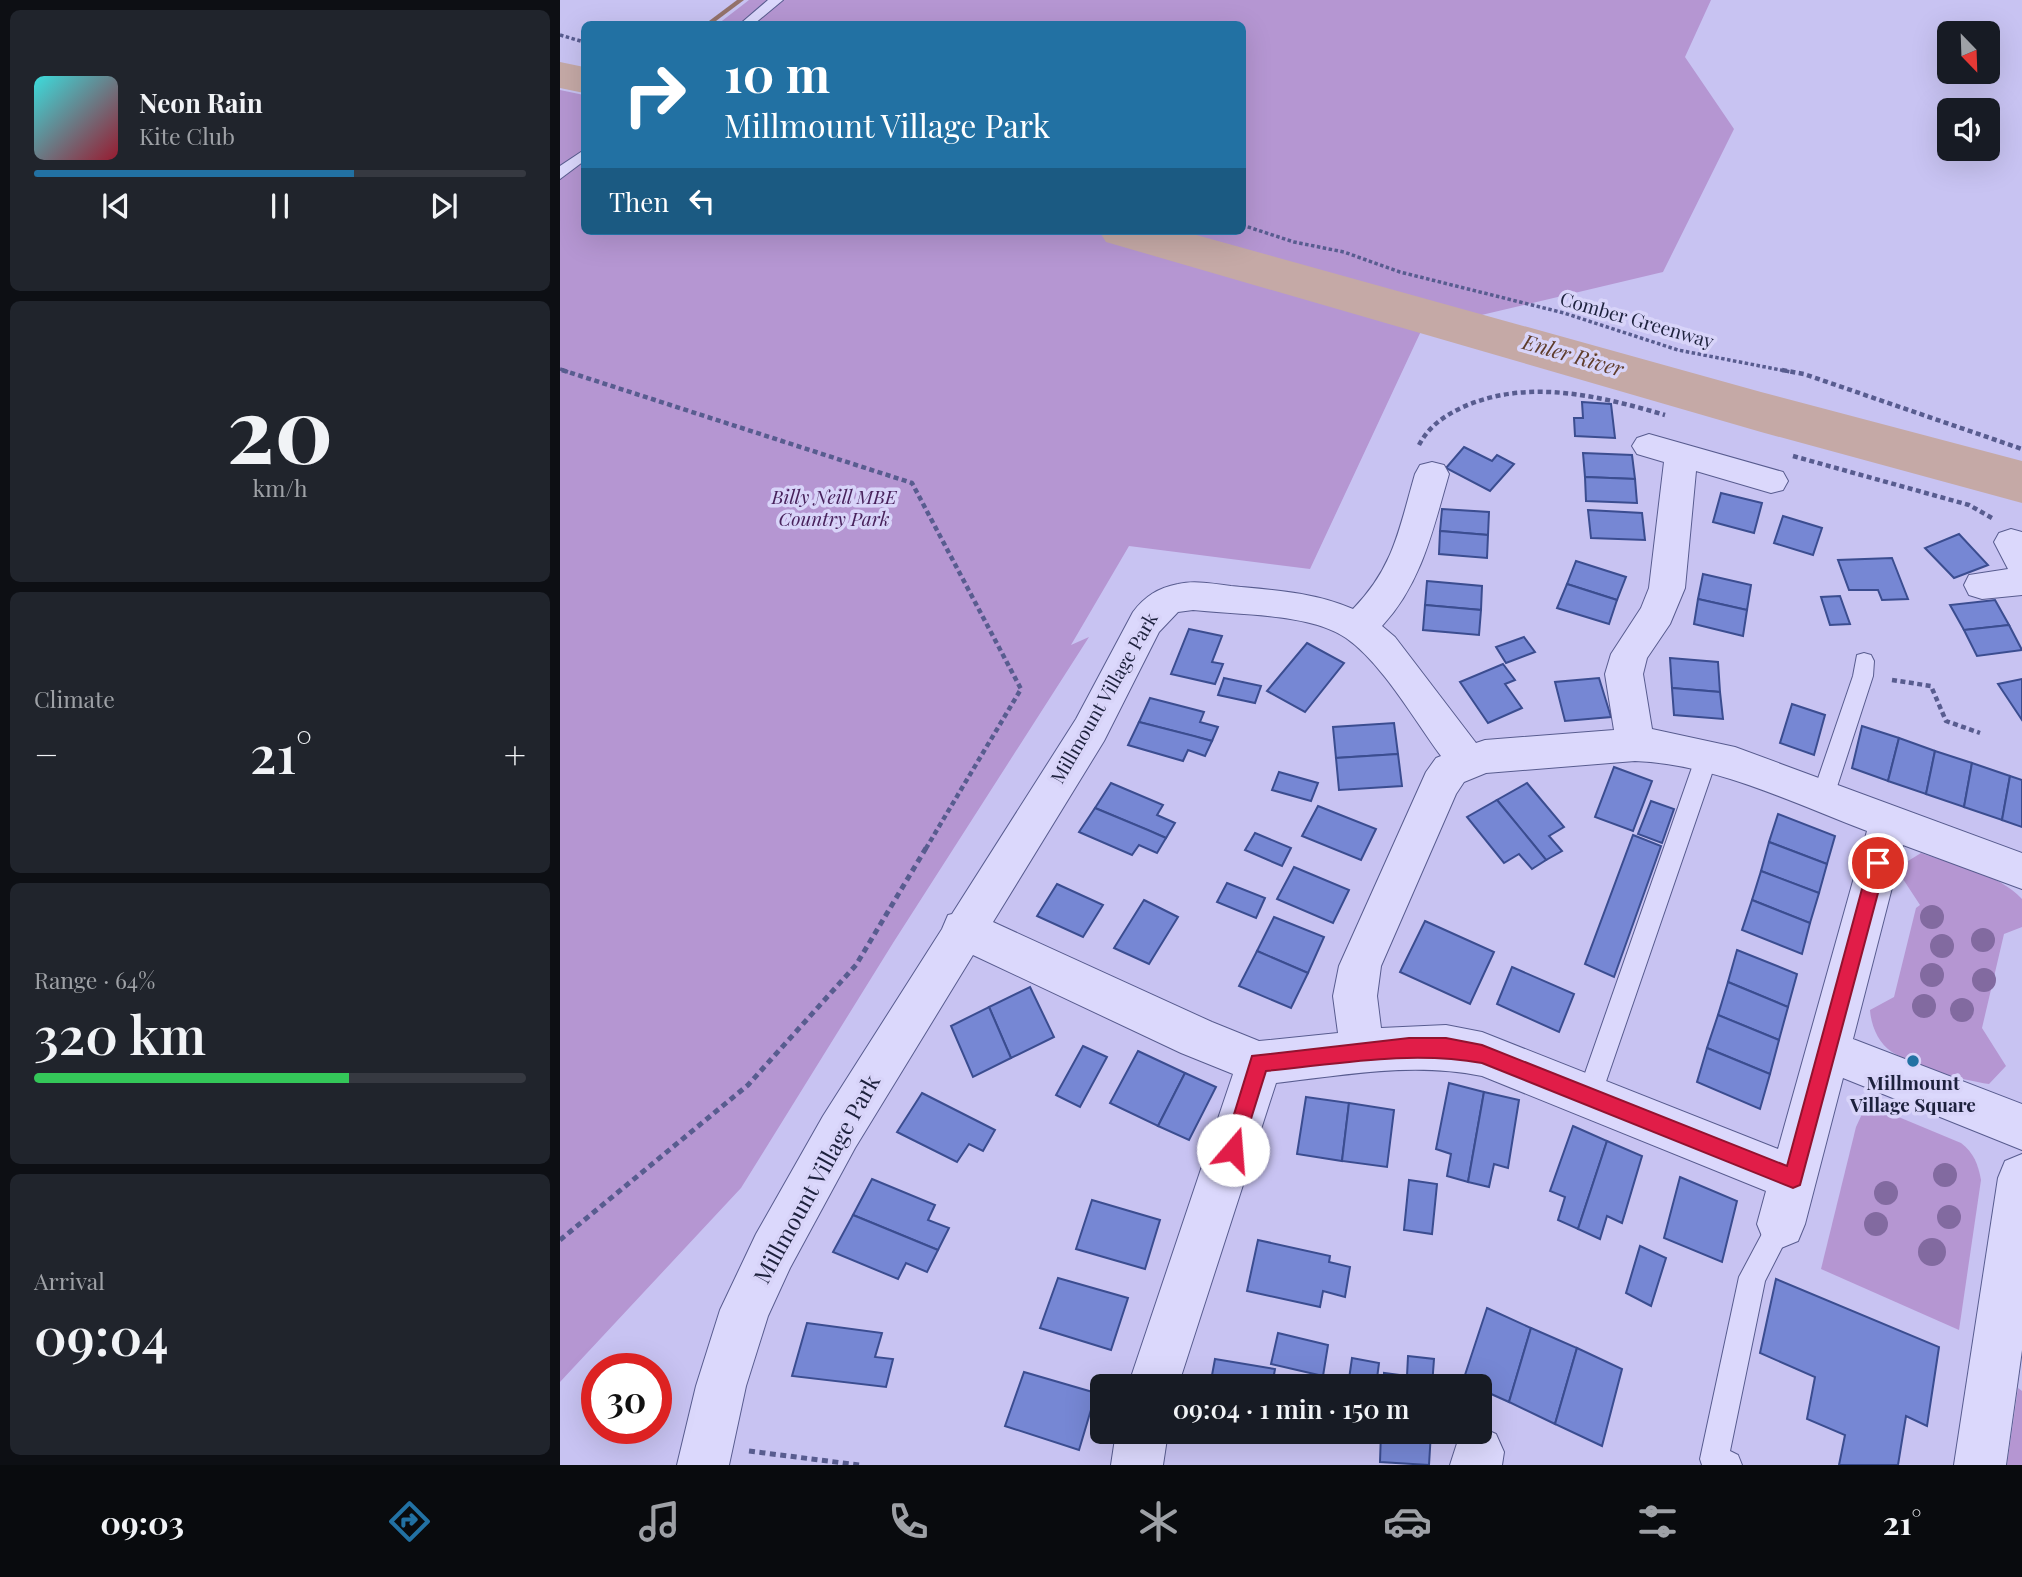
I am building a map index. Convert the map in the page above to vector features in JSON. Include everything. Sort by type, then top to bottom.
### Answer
[{"type":"street","points":[[1635,745],[1624,674],[1629,654],[1657,614],[1667,588],[1665,450],[1771,481]]},
{"type":"street","points":[[1357,627],[1387,597],[1407,560],[1432,474]]},
{"type":"street","points":[[1982,585],[2022,581]]},
{"type":"street","name":"Millmount Village Park","points":[[705,1455],[745,1310],[773,1251],[839,1132],[926,995],[963,929],[1090,730],[1157,606],[1176,597],[1194,596],[1298,607],[1326,613],[1357,627],[1382,647],[1467,761]]},
{"type":"street","points":[[1362,1051],[1355,996],[1360,966],[1440,784],[1450,770],[1467,761],[1485,757],[1635,745],[1663,746],[1735,764],[2022,871]]},
{"type":"street","points":[[1781,1224],[1889,823]]},
{"type":"street","points":[[963,929],[1196,1038],[1259,1063],[1362,1051],[1446,1047],[1482,1054],[1793,1178]]},
{"type":"street","points":[[1829,1051],[2022,1127]]},
{"type":"street","points":[[1157,1374],[1259,1063]]},
{"type":"street","points":[[1980,1465],[2015,1291],[2022,1178]]},
{"type":"street","points":[[1137,1465],[1140,1444]]},
{"type":"lane","points":[[750,21],[776,0]]},
{"type":"lane","points":[[560,174],[581,156]]},
{"type":"lane","points":[[1823,796],[1863,668]]},
{"type":"lane","points":[[1589,1096],[1707,756]]},
{"type":"lane","points":[[1728,1465],[1714,1459],[1752,1277],[1781,1224]]},
{"type":"path","points":[[560,35],[581,41]]},
{"type":"path","name":"Comber Greenway","points":[[1246,226],[1294,242],[1344,252],[1400,272],[1564,313],[1678,350],[1804,374],[2022,449]]},
{"type":"path","points":[[560,369],[912,483],[1021,689],[856,965],[748,1085],[560,1240]]},
{"type":"path","points":[[1863,668],[1931,685],[1946,721],[1980,733]]},
{"type":"path","points":[[705,1455],[859,1465]]},
{"type":"green space","name":"Billy Neill MBE Country Park","points":[[749,0],[1711,0],[1685,57],[1734,129],[1663,272],[1422,329],[1310,569],[1129,546],[1071,645],[1089,637],[893,943],[741,1188],[587,1353],[581,1353],[581,1359],[560,1382],[560,90],[581,94],[581,235],[1246,235],[1246,21],[722,21]]},
{"type":"green space","points":[[1921,853],[1988,876],[2022,899],[2022,927],[2004,934],[1982,1028],[2006,1066],[1989,1084],[1939,1072],[1902,1058],[1883,1044],[1872,1022],[1870,1010],[1894,997],[1916,908],[1920,905],[1901,876],[1900,866]]},
{"type":"green space","points":[[1877,1108],[1961,1143],[1977,1164],[1981,1180],[1959,1330],[1821,1269],[1856,1127],[1862,1114]]},
{"type":"green space","points":[[2018,1388],[2022,1391],[2022,1465],[2007,1465]]},
{"type":"building","points":[[1582,402],[1611,404],[1615,438],[1575,436],[1574,418],[1583,418]]},
{"type":"building","points":[[1464,447],[1492,461],[1497,455],[1514,464],[1490,491],[1446,468]]},
{"type":"building","points":[[1583,453],[1632,455],[1635,479],[1585,477]]},
{"type":"building","points":[[1585,477],[1635,479],[1637,503],[1586,501]]},
{"type":"building","points":[[1721,493],[1762,503],[1754,533],[1713,522]]},
{"type":"building","points":[[1442,509],[1489,512],[1488,535],[1440,531]]},
{"type":"building","points":[[1588,510],[1642,513],[1645,540],[1591,538]]},
{"type":"building","points":[[1783,516],[1822,528],[1813,555],[1774,543]]},
{"type":"building","points":[[1440,531],[1488,535],[1487,558],[1439,554]]},
{"type":"building","points":[[1959,534],[1988,565],[1954,578],[1925,548]]},
{"type":"building","points":[[1892,558],[1908,599],[1882,600],[1878,590],[1849,590],[1838,560]]},
{"type":"building","points":[[1576,561],[1626,577],[1617,600],[1567,584]]},
{"type":"building","points":[[1703,574],[1751,585],[1747,610],[1698,599]]},
{"type":"building","points":[[1427,581],[1482,586],[1481,610],[1425,605]]},
{"type":"building","points":[[1567,584],[1617,600],[1609,624],[1557,608]]},
{"type":"building","points":[[1840,596],[1850,624],[1830,625],[1821,597]]},
{"type":"building","points":[[1698,599],[1747,610],[1743,636],[1694,624]]},
{"type":"building","points":[[1995,600],[2009,625],[1964,630],[1950,605]]},
{"type":"building","points":[[1425,605],[1481,610],[1479,635],[1423,630]]},
{"type":"building","points":[[2009,625],[2022,650],[1977,656],[1964,630]]},
{"type":"building","points":[[1189,629],[1222,636],[1212,662],[1223,664],[1215,684],[1171,674]]},
{"type":"building","points":[[1524,637],[1535,652],[1506,663],[1496,647]]},
{"type":"building","points":[[1307,643],[1344,663],[1305,712],[1267,691]]},
{"type":"building","points":[[1670,658],[1718,662],[1720,692],[1672,688]]},
{"type":"building","points":[[1503,664],[1515,680],[1505,684],[1522,708],[1488,723],[1460,682]]},
{"type":"building","points":[[1224,678],[1261,686],[1255,703],[1218,695]]},
{"type":"building","points":[[1599,678],[1611,717],[1565,721],[1555,682]]},
{"type":"building","points":[[2022,679],[2022,720],[1998,684]]},
{"type":"building","points":[[1672,688],[1720,692],[1723,719],[1674,715]]},
{"type":"building","points":[[1150,698],[1204,712],[1200,722],[1218,727],[1212,741],[1139,722]]},
{"type":"building","points":[[1792,704],[1825,715],[1814,755],[1780,743]]},
{"type":"building","points":[[1139,722],[1212,741],[1205,756],[1188,750],[1183,761],[1128,745]]},
{"type":"building","points":[[1394,723],[1398,754],[1336,758],[1333,727]]},
{"type":"building","points":[[1862,726],[1899,738],[1888,781],[1852,768]]},
{"type":"building","points":[[1899,738],[1935,751],[1926,794],[1888,781]]},
{"type":"building","points":[[1935,751],[1972,763],[1964,807],[1926,794]]},
{"type":"building","points":[[1398,754],[1402,786],[1339,790],[1336,758]]},
{"type":"building","points":[[1972,763],[2010,776],[2002,820],[1964,807]]},
{"type":"building","points":[[1614,767],[1652,781],[1633,831],[1595,817]]},
{"type":"building","points":[[1279,772],[1318,783],[1311,801],[1272,790]]},
{"type":"building","points":[[2010,776],[2022,780],[2022,827],[2002,820]]},
{"type":"building","points":[[1111,783],[1163,805],[1157,815],[1175,823],[1166,838],[1095,808]]},
{"type":"building","points":[[1527,783],[1564,827],[1549,836],[1562,851],[1546,860],[1497,800]]},
{"type":"building","points":[[1497,800],[1546,860],[1532,869],[1519,854],[1504,863],[1467,817]]},
{"type":"building","points":[[1651,801],[1674,809],[1662,843],[1638,834]]},
{"type":"building","points":[[1318,806],[1376,829],[1361,860],[1302,836]]},
{"type":"building","points":[[1095,808],[1166,838],[1157,853],[1139,845],[1132,855],[1079,832]]},
{"type":"building","points":[[1778,814],[1835,836],[1827,864],[1769,842]]},
{"type":"building","points":[[1255,833],[1291,848],[1282,866],[1245,850]]},
{"type":"building","points":[[1633,835],[1661,846],[1614,977],[1585,964]]},
{"type":"building","points":[[1769,842],[1827,864],[1819,893],[1761,871]]},
{"type":"building","points":[[1294,867],[1349,890],[1333,923],[1277,899]]},
{"type":"building","points":[[1761,871],[1819,893],[1810,923],[1752,900]]},
{"type":"building","points":[[1227,883],[1265,898],[1256,918],[1217,902]]},
{"type":"building","points":[[1057,884],[1103,905],[1083,937],[1037,916]]},
{"type":"building","points":[[1144,900],[1178,917],[1149,964],[1114,948]]},
{"type":"building","points":[[1752,900],[1810,923],[1802,954],[1742,930]]},
{"type":"building","points":[[1274,917],[1324,937],[1308,973],[1257,951]]},
{"type":"building","points":[[1425,921],[1494,952],[1470,1004],[1400,972]]},
{"type":"building","points":[[1737,950],[1797,974],[1788,1007],[1728,982]]},
{"type":"building","points":[[1257,951],[1308,973],[1291,1008],[1239,986]]},
{"type":"building","points":[[1512,967],[1574,994],[1559,1032],[1497,1004]]},
{"type":"building","points":[[1728,982],[1788,1007],[1779,1040],[1718,1015]]},
{"type":"building","points":[[1030,987],[1054,1037],[1011,1058],[989,1007]]},
{"type":"building","points":[[989,1007],[1011,1058],[973,1077],[951,1026]]},
{"type":"building","points":[[1718,1015],[1779,1040],[1770,1074],[1707,1048]]},
{"type":"building","points":[[1083,1046],[1107,1057],[1080,1107],[1056,1095]]},
{"type":"building","points":[[1707,1048],[1770,1074],[1760,1109],[1697,1082]]},
{"type":"building","points":[[1138,1051],[1185,1073],[1158,1126],[1110,1103]]},
{"type":"building","points":[[1185,1073],[1216,1087],[1189,1140],[1158,1126]]},
{"type":"building","points":[[1449,1083],[1484,1092],[1468,1182],[1447,1176],[1451,1154],[1436,1149]]},
{"type":"building","points":[[1484,1092],[1519,1100],[1508,1168],[1494,1164],[1489,1187],[1468,1182]]},
{"type":"building","points":[[922,1093],[995,1130],[983,1151],[969,1144],[957,1162],[897,1132]]},
{"type":"building","points":[[1306,1097],[1349,1103],[1342,1161],[1297,1154]]},
{"type":"building","points":[[1349,1103],[1394,1110],[1387,1167],[1342,1161]]},
{"type":"building","points":[[1573,1126],[1607,1141],[1578,1229],[1558,1220],[1565,1197],[1550,1191]]},
{"type":"building","points":[[1607,1141],[1642,1156],[1622,1223],[1607,1216],[1600,1239],[1578,1229]]},
{"type":"building","points":[[1680,1177],[1737,1201],[1722,1262],[1664,1238]]},
{"type":"building","points":[[872,1179],[935,1205],[928,1220],[949,1228],[938,1250],[853,1215]]},
{"type":"building","points":[[1409,1180],[1437,1184],[1432,1234],[1404,1230]]},
{"type":"building","points":[[1092,1200],[1160,1220],[1145,1269],[1076,1249]]},
{"type":"building","points":[[853,1215],[938,1250],[927,1272],[906,1263],[898,1279],[833,1252]]},
{"type":"building","points":[[1258,1240],[1330,1256],[1329,1262],[1350,1267],[1345,1297],[1323,1291],[1320,1307],[1247,1291]]},
{"type":"building","points":[[1640,1246],[1666,1258],[1651,1306],[1626,1293]]},
{"type":"building","points":[[1058,1278],[1128,1298],[1111,1350],[1040,1328]]},
{"type":"building","points":[[1776,1279],[1939,1347],[1927,1426],[1906,1416],[1898,1465],[1839,1465],[1845,1435],[1807,1419],[1815,1377],[1760,1353]]},
{"type":"building","points":[[1487,1308],[1531,1328],[1509,1402],[1492,1394],[1492,1374],[1465,1374]]},
{"type":"building","points":[[807,1323],[882,1333],[875,1357],[893,1359],[886,1387],[792,1376]]},
{"type":"building","points":[[1531,1328],[1577,1348],[1555,1424],[1509,1402]]},
{"type":"building","points":[[1278,1333],[1328,1345],[1323,1374],[1271,1364]]},
{"type":"building","points":[[1577,1348],[1622,1369],[1602,1446],[1555,1424]]},
{"type":"building","points":[[1408,1356],[1434,1359],[1433,1374],[1407,1374]]},
{"type":"building","points":[[1352,1358],[1379,1363],[1378,1374],[1350,1374]]},
{"type":"building","points":[[1215,1359],[1275,1369],[1274,1374],[1212,1374]]},
{"type":"building","points":[[1024,1372],[1090,1391],[1090,1413],[1079,1450],[1005,1426]]},
{"type":"building","points":[[1381,1444],[1430,1444],[1429,1465],[1380,1462]]},
{"type":"waterway","points":[[712,21],[741,0]]},
{"type":"waterway","name":"Enler River","points":[[560,75],[581,79]]},
{"type":"waterway","name":"Enler River","points":[[1138,235],[1761,412],[2022,482]]},
{"type":"place","name":"Millmount Village Square","points":[[1913,1061]]},
{"type":"route","points":[[1233,1150],[1259,1063],[1362,1051],[1446,1047],[1482,1054],[1793,1178],[1878,863]]}]
